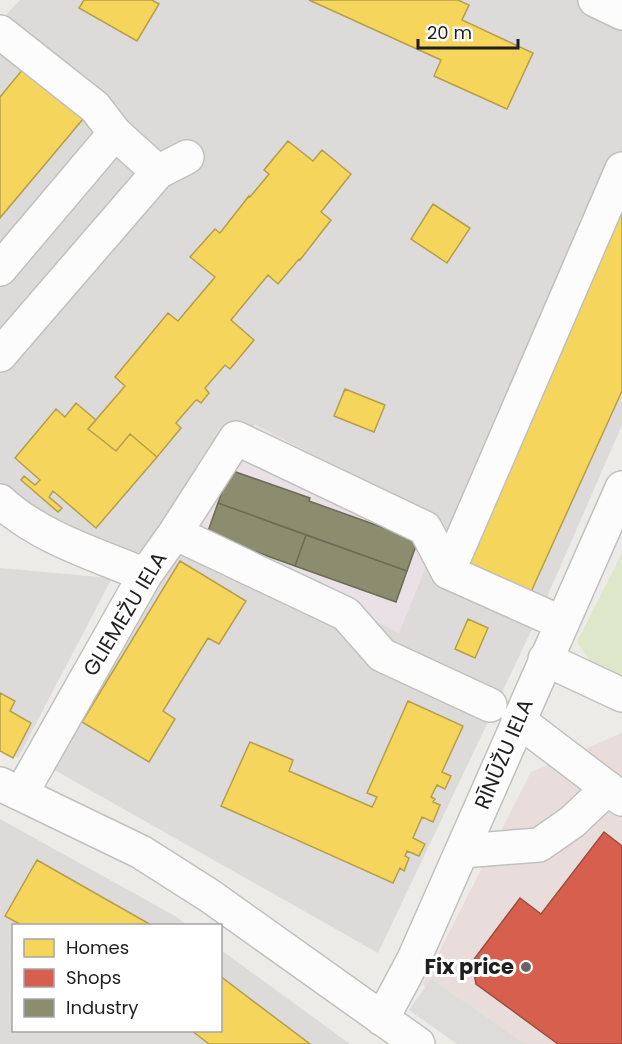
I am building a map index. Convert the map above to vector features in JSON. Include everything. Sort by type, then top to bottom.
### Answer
[{"type":"street","points":[[0,32],[95,107],[115,133],[158,172]]},
{"type":"street","points":[[0,269],[115,133]]},
{"type":"street","points":[[0,356],[158,172],[187,157]]},
{"type":"street","points":[[562,623],[448,572],[622,169]]},
{"type":"street","name":"GLIEMEŽU IELA","points":[[11,789],[145,575],[236,438],[425,528],[448,572]]},
{"type":"street","name":"RĪNŪŽU IELA","points":[[382,1019],[414,959],[462,851],[504,713],[545,659],[622,488]]},
{"type":"street","points":[[0,501],[51,536],[145,575]]},
{"type":"street","points":[[175,533],[346,614],[382,655],[504,713],[615,794],[539,845],[462,851]]},
{"type":"street","points":[[545,659],[622,695]]},
{"type":"street","points":[[11,789],[141,852],[210,896],[418,1044]]},
{"type":"shaded area","points":[[20,0],[622,0],[622,425],[544,604],[378,953],[51,768],[149,598],[112,578],[18,758],[0,749],[0,568],[111,578],[0,493],[0,21]]},
{"type":"shaded area","points":[[255,424],[443,525],[399,633],[187,527]]},
{"type":"shaded area","points":[[622,733],[622,1044],[504,1044],[422,985],[531,772]]},
{"type":"shaded area","points":[[0,819],[186,924],[12,924],[12,1032],[222,1032],[222,951],[350,1044],[0,1044]]},
{"type":"shaded area","points":[[431,979],[525,1044],[457,1044],[409,1010]]},
{"type":"green space","points":[[622,553],[622,687],[603,678],[577,642]]},
{"type":"building: Homes","points":[[84,0],[152,0],[159,4],[137,41],[79,8]]},
{"type":"building: Homes","points":[[309,0],[458,0],[469,5],[462,20],[533,53],[507,109],[434,76],[441,60]]},
{"type":"building: Homes","points":[[23,69],[83,119],[0,218],[0,97]]},
{"type":"building: Homes","points":[[288,141],[313,161],[322,150],[351,174],[321,212],[331,220],[278,284],[268,275],[231,320],[254,340],[230,369],[225,365],[205,388],[209,393],[201,403],[195,401],[176,423],[181,428],[157,457],[130,434],[116,451],[88,429],[125,386],[115,377],[168,313],[178,321],[215,277],[190,257],[215,229],[220,233],[269,174],[264,170]]},
{"type":"building: Homes","points":[[622,203],[622,391],[530,594],[461,565]]},
{"type":"building: Homes","points":[[433,204],[470,228],[447,263],[411,239]]},
{"type":"building: Homes","points":[[345,389],[385,405],[374,432],[334,416]]},
{"type":"building: Homes","points":[[76,403],[96,420],[88,429],[116,451],[130,434],[157,457],[96,528],[53,491],[49,497],[62,508],[58,512],[21,480],[24,476],[35,485],[40,480],[15,458],[56,409],[65,417]]},
{"type":"building: Homes","points":[[180,561],[246,601],[219,644],[208,638],[163,711],[175,719],[149,762],[82,722]]},
{"type":"building: Homes","points":[[468,619],[488,628],[475,658],[455,649]]},
{"type":"building: Homes","points":[[0,693],[15,701],[10,711],[31,723],[13,758],[0,751]]},
{"type":"building: Homes","points":[[408,701],[463,726],[442,772],[451,776],[445,789],[437,785],[431,797],[435,799],[433,802],[440,805],[433,822],[422,817],[413,838],[425,844],[419,856],[407,851],[405,856],[409,858],[404,871],[400,868],[393,883],[221,806],[250,742],[293,760],[289,771],[372,807],[377,797],[367,793]]},
{"type":"building: Homes","points":[[37,860],[149,924],[19,924],[5,916]]},
{"type":"building: Homes","points":[[222,978],[310,1044],[209,1044],[194,1032],[222,1032]]},
{"type":"building: Shops","points":[[604,832],[622,846],[622,1044],[558,1044],[476,984],[472,962],[520,898],[541,914]]},
{"type":"building: Industry","points":[[230,470],[418,540],[407,571],[218,503]]},
{"type":"building: Industry","points":[[218,503],[306,535],[295,566],[207,534]]},
{"type":"building: Industry","points":[[306,535],[407,571],[396,602],[295,566]]},
{"type":"place","name":"Fix price","points":[[526,967]]}]
